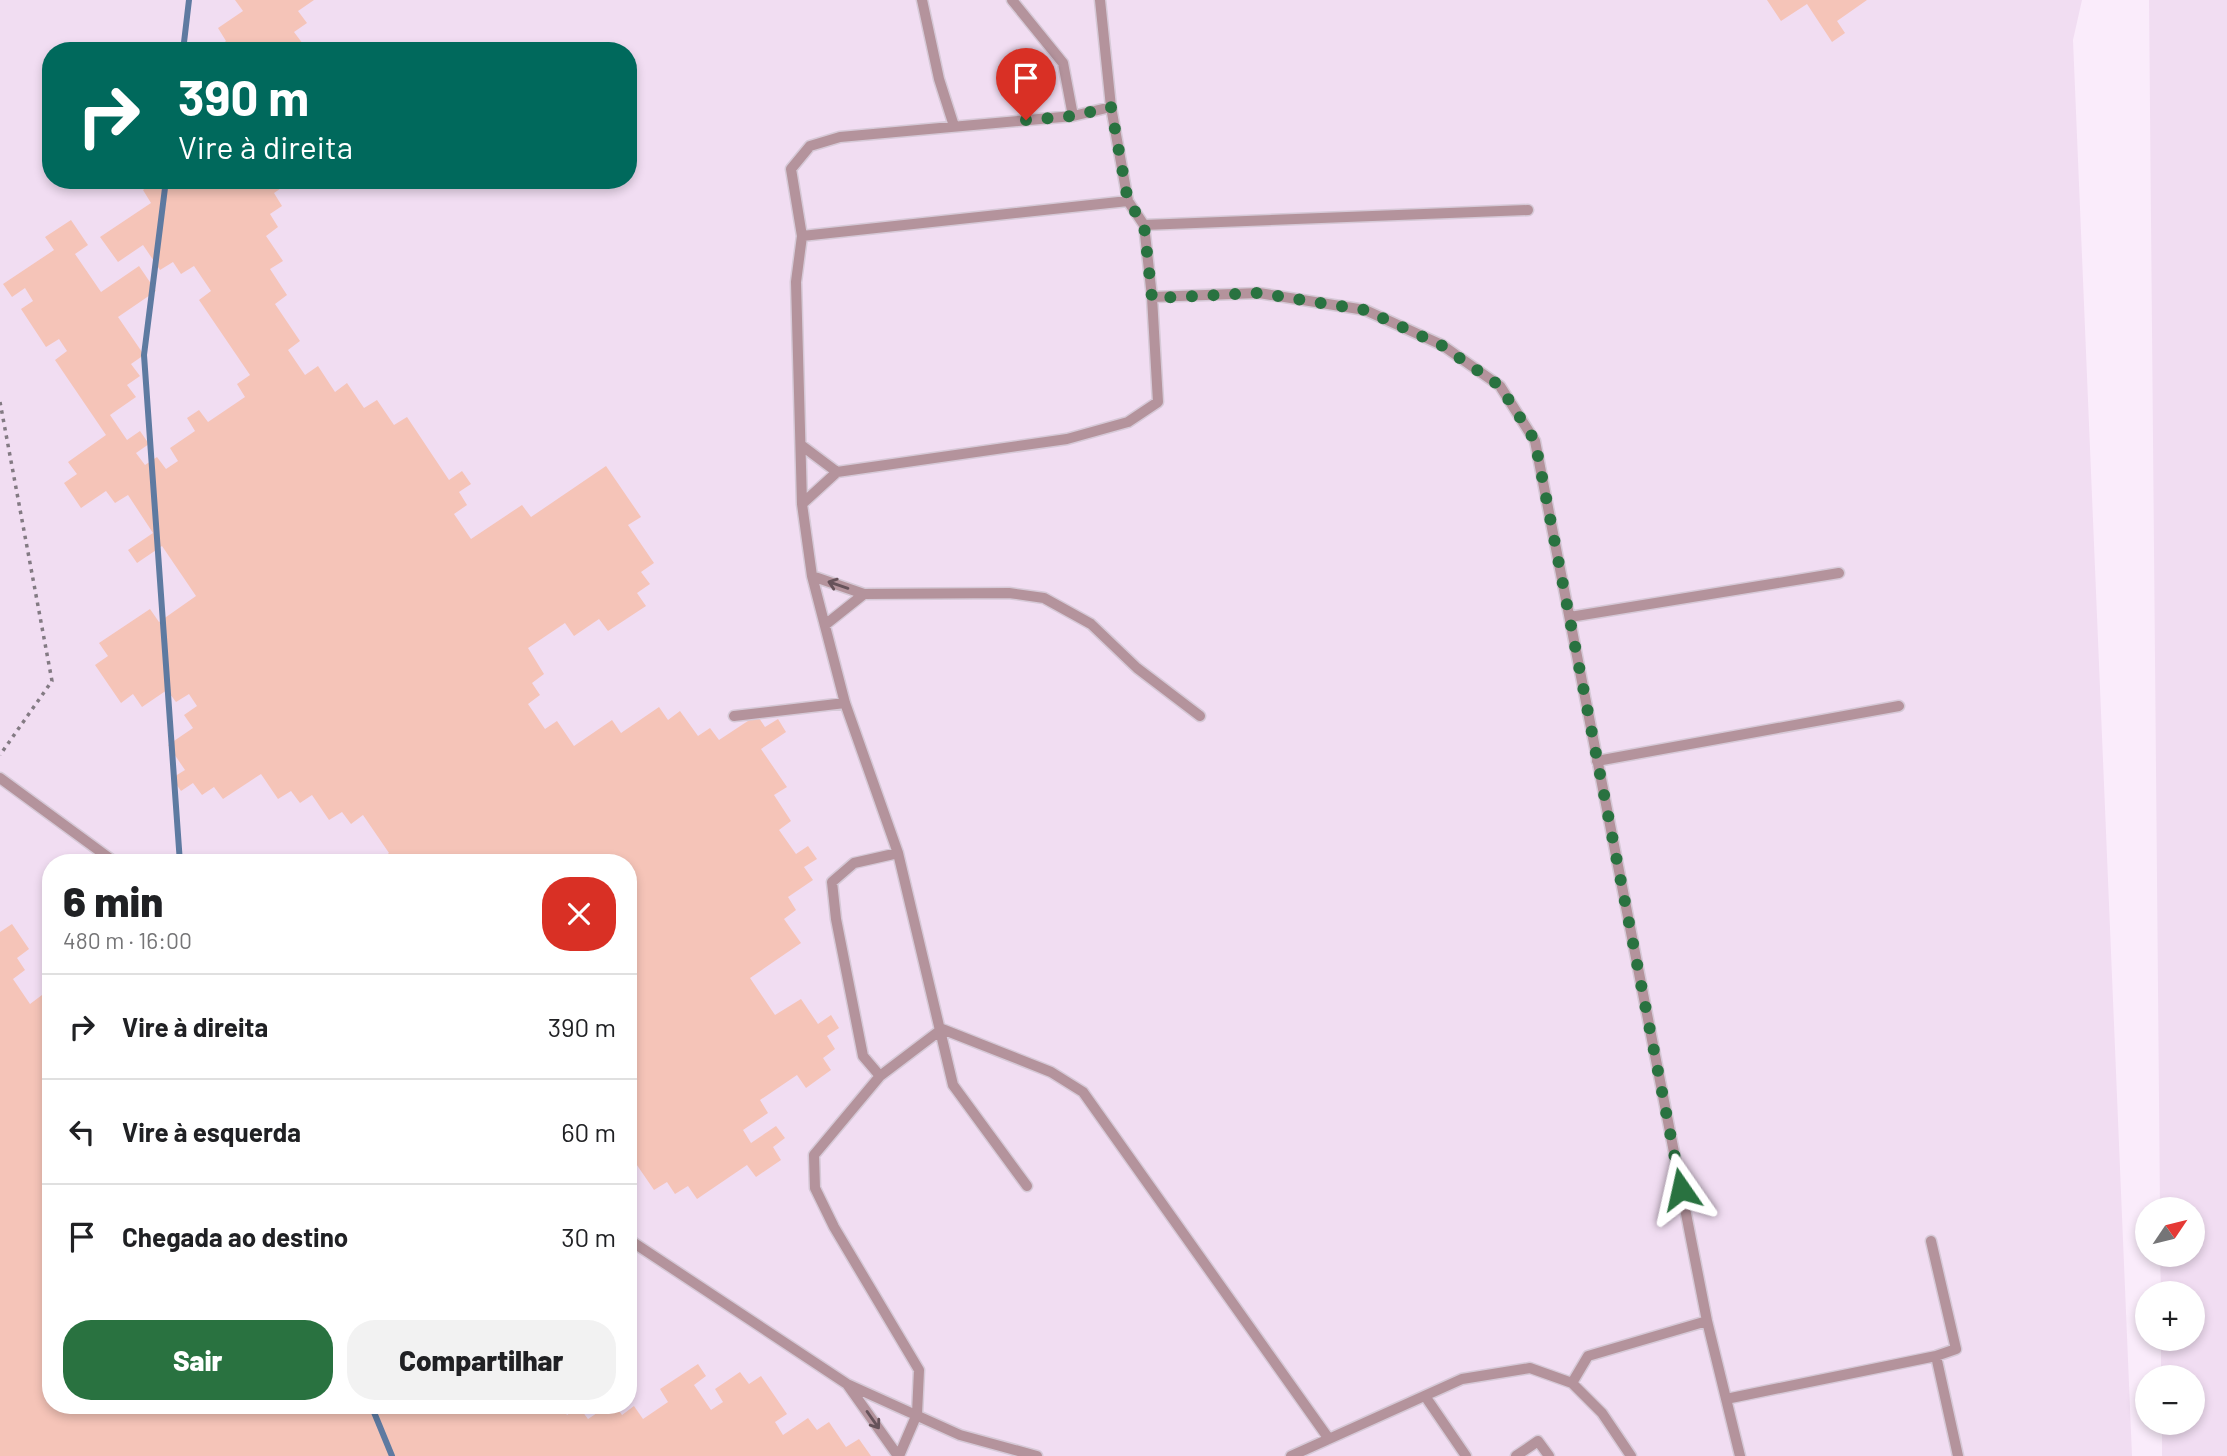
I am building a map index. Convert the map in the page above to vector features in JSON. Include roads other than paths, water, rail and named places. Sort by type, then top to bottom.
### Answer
[{"type":"lane","points":[[922,0],[939,79],[954,126]]},
{"type":"lane","points":[[1012,0],[1063,63],[1073,116]]},
{"type":"lane","points":[[802,504],[837,472],[1067,439],[1128,422],[1158,402],[1152,298],[1144,225],[1128,201],[1111,107],[1100,0]]},
{"type":"lane","points":[[1027,1186],[953,1085],[942,1029],[898,853],[845,703],[812,576],[802,504],[796,282],[802,236],[792,169],[810,146],[840,137],[1073,116],[1111,107]]},
{"type":"lane","points":[[802,236],[1128,201]]},
{"type":"lane","points":[[1144,225],[1528,210]]},
{"type":"lane","points":[[1152,298],[1259,293],[1365,310],[1441,345],[1500,386],[1535,441],[1707,1321],[1740,1456]]},
{"type":"lane","points":[[801,445],[837,472]]},
{"type":"lane","points":[[1570,617],[1839,573]]},
{"type":"lane","points":[[812,576],[864,594],[1009,593],[1044,598],[1091,624],[1137,668],[1200,716]]},
{"type":"lane","points":[[825,625],[864,594]]},
{"type":"lane","points":[[734,716],[845,703]]},
{"type":"lane","points":[[1597,761],[1899,706]]},
{"type":"lane","points":[[0,778],[104,854]]},
{"type":"lane","points":[[880,1076],[863,1056],[832,882],[854,863],[898,853]]},
{"type":"lane","points":[[899,1456],[917,1414],[919,1370],[834,1227],[815,1188],[814,1155],[880,1076],[942,1029]]},
{"type":"lane","points":[[942,1029],[1051,1072],[1083,1092],[1329,1439]]},
{"type":"lane","points":[[1726,1399],[1936,1356],[1956,1349],[1931,1241]]},
{"type":"lane","points":[[637,1245],[847,1384],[960,1435],[1037,1456]]},
{"type":"lane","points":[[1572,1383],[1588,1356],[1707,1321]]},
{"type":"lane","points":[[1936,1356],[1958,1456]]},
{"type":"lane","points":[[1292,1456],[1462,1379],[1530,1368],[1572,1383],[1602,1413],[1631,1456]]},
{"type":"lane","points":[[847,1384],[899,1456]]},
{"type":"lane","points":[[1425,1396],[1466,1456]]},
{"type":"lane","points":[[1516,1456],[1538,1441],[1549,1456]]},
{"type":"waterway","points":[[184,42],[189,0]]},
{"type":"waterway","points":[[165,189],[144,355],[179,854]]},
{"type":"waterway","points":[[375,1414],[392,1456]]}]
